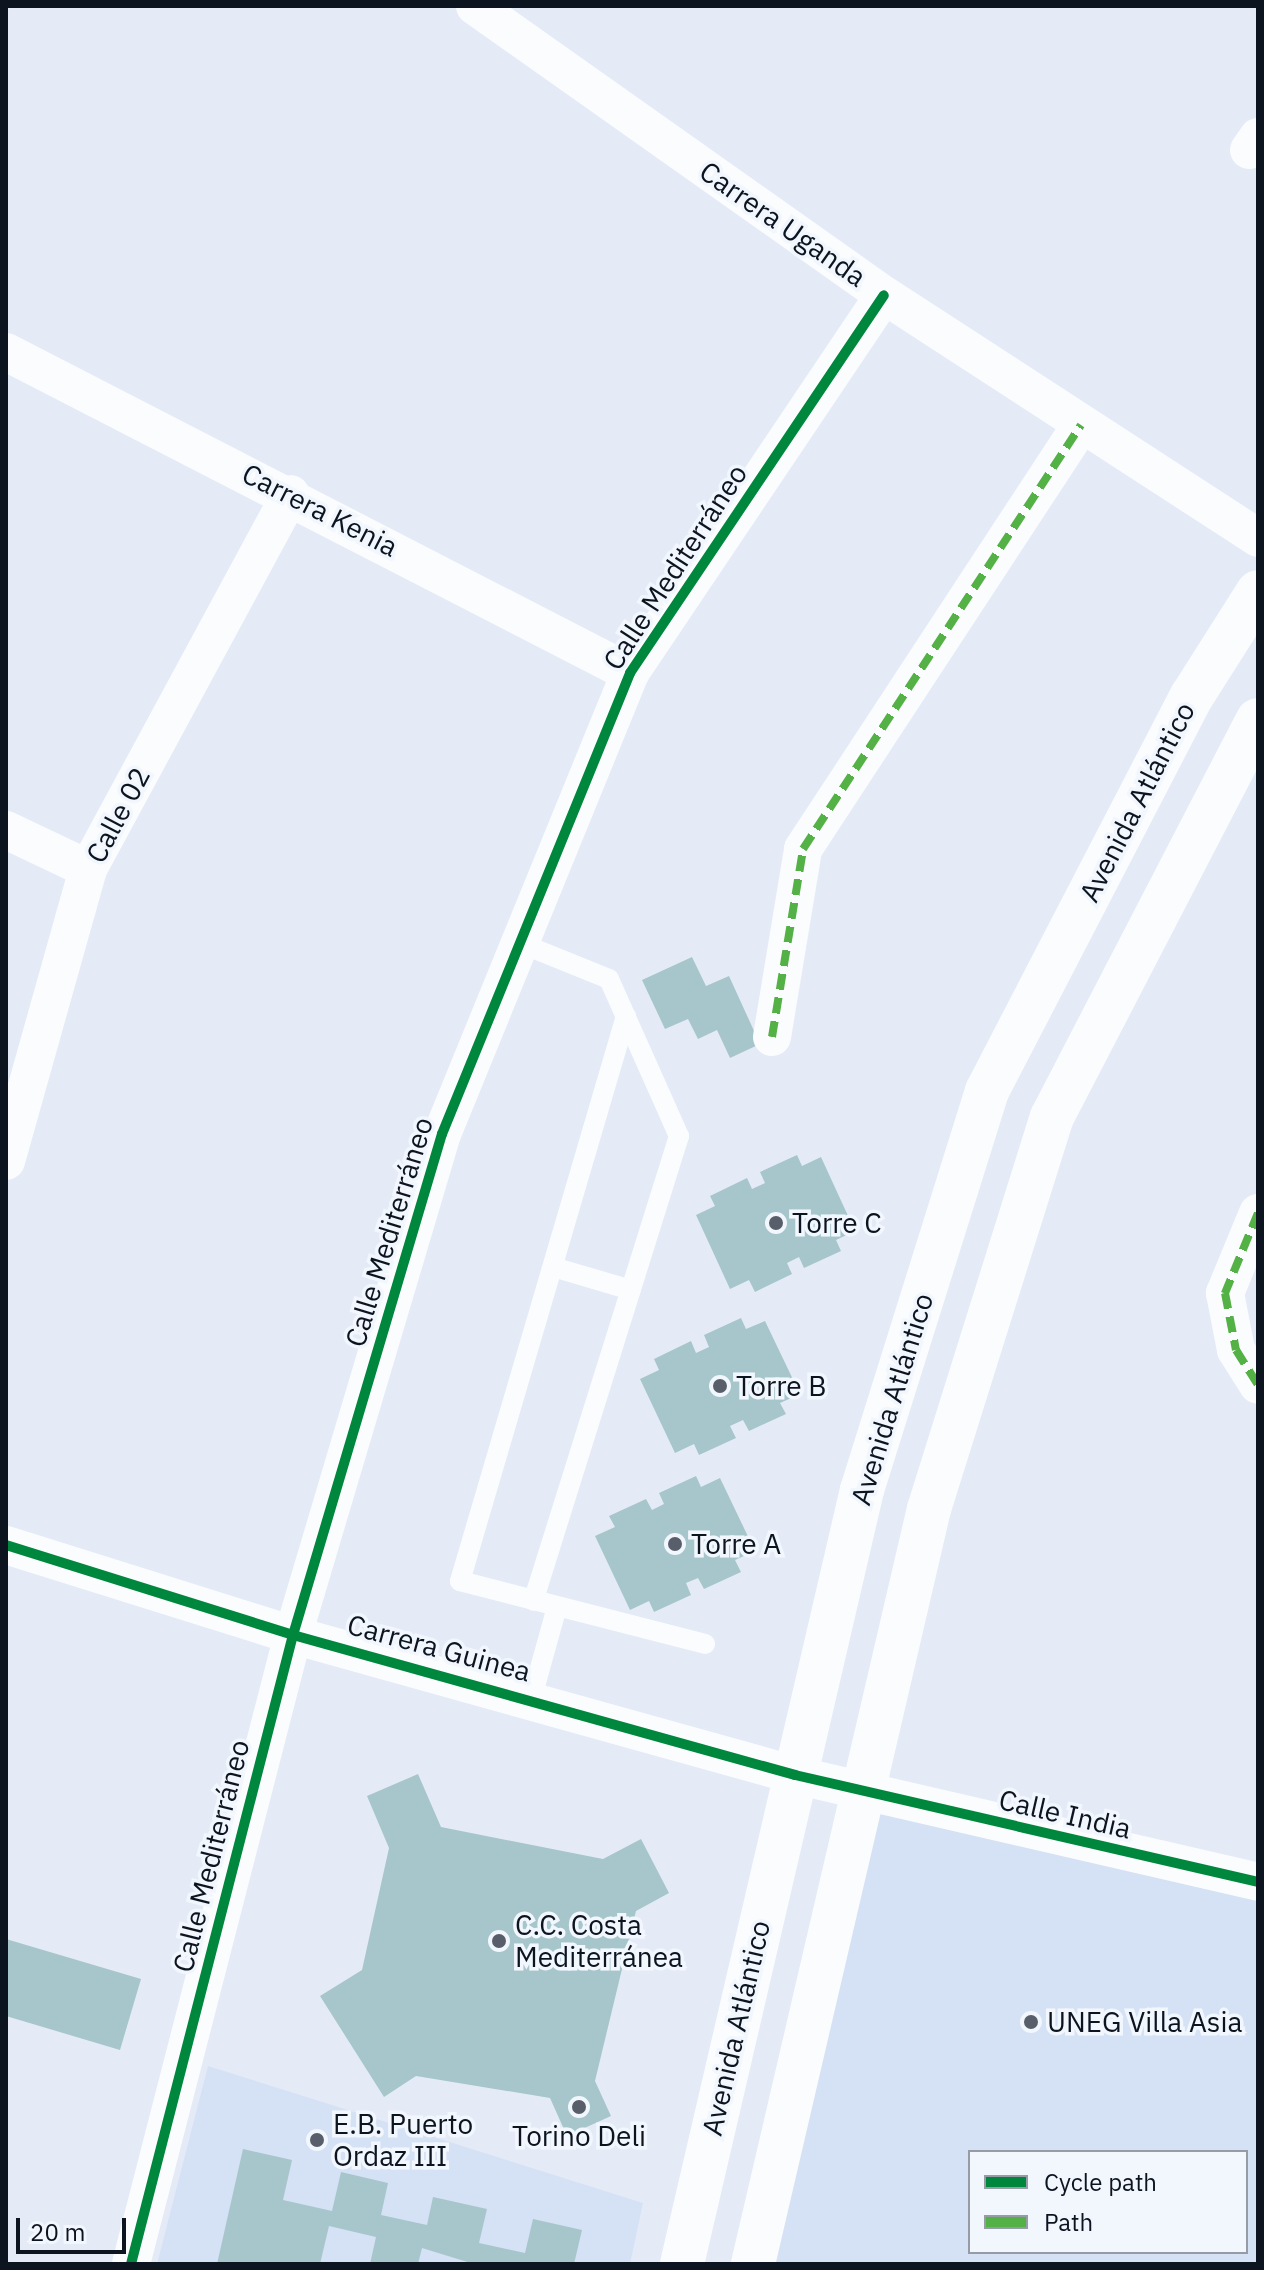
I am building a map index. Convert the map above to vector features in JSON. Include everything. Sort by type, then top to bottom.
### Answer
[{"type":"main road","name":"Avenida Atlántico","points":[[682,2264],[862,1490],[987,1091],[1192,696],[1258,592]]},
{"type":"main road","points":[[753,2264],[929,1509],[1052,1117],[1258,720]]},
{"type":"street","name":"Carrera Uganda","points":[[475,6],[884,295],[1258,538]]},
{"type":"street","name":"Calle Mediterráneo","points":[[131,2264],[293,1635],[442,1134],[630,673],[884,295]]},
{"type":"street","name":"Carrera Kenia","points":[[6,352],[291,494],[630,673]]},
{"type":"street","points":[[772,1037],[803,849],[1081,425]]},
{"type":"street","name":"Calle 02","points":[[9,1138],[88,869],[291,494]]},
{"type":"street","points":[[6,830],[88,869]]},
{"type":"street","points":[[1258,1213],[1225,1293],[1236,1350],[1258,1385]]},
{"type":"street","name":"Carrera Guinea","points":[[6,1545],[293,1635],[532,1697],[861,1792]]},
{"type":"street","name":"Calle India","points":[[861,1792],[1258,1882]]},
{"type":"lane","points":[[520,943],[609,979],[679,1136],[533,1601]]},
{"type":"lane","points":[[626,1016],[460,1581],[705,1644]]},
{"type":"lane","points":[[553,1267],[631,1290]]},
{"type":"lane","points":[[532,1697],[557,1607]]},
{"type":"shaded area","name":"UNEG Villa Asia","points":[[861,1792],[1258,1892],[1258,2264],[746,2264]]},
{"type":"shaded area","name":"E.B. Puerto Ordaz III","points":[[208,2066],[643,2203],[630,2264],[157,2264]]},
{"type":"building","points":[[692,957],[706,986],[729,976],[760,1044],[730,1058],[717,1030],[698,1039],[688,1019],[665,1029],[642,980]]},
{"type":"building","name":"Torre C","points":[[797,1155],[802,1166],[821,1157],[855,1231],[836,1240],[841,1251],[804,1268],[799,1257],[787,1263],[792,1274],[755,1292],[749,1280],[730,1289],[696,1215],[715,1206],[710,1196],[747,1178],[752,1189],[765,1183],[760,1172]]},
{"type":"building","name":"Torre B","points":[[741,1318],[746,1329],[765,1321],[800,1394],[780,1403],[786,1414],[749,1431],[743,1420],[730,1426],[736,1438],[699,1455],[694,1444],[675,1453],[640,1379],[659,1370],[654,1359],[691,1341],[696,1353],[709,1347],[704,1335]]},
{"type":"building","name":"Torre A","points":[[696,1476],[701,1487],[720,1478],[755,1551],[735,1560],[741,1572],[704,1589],[698,1578],[686,1583],[691,1595],[654,1612],[649,1601],[630,1610],[595,1536],[615,1527],[609,1516],[646,1499],[652,1510],[664,1504],[659,1493]]},
{"type":"building","name":"C.C. Costa Mediterránea","points":[[418,1774],[441,1827],[603,1859],[641,1839],[669,1893],[636,1911],[595,2081],[611,2116],[567,2136],[550,2098],[416,2076],[384,2097],[320,1996],[362,1970],[389,1848],[367,1796]]},
{"type":"building","points":[[6,1939],[141,1979],[120,2050],[6,2016]]},
{"type":"building","points":[[243,2149],[292,2160],[283,2200],[332,2211],[341,2172],[388,2183],[381,2215],[427,2225],[433,2197],[487,2209],[479,2243],[525,2253],[533,2219],[582,2230],[574,2264],[474,2264],[422,2248],[418,2264],[370,2264],[376,2237],[329,2226],[320,2264],[217,2264]]},
{"type":"marked path","points":[[772,1037],[803,849],[1081,425]]},
{"type":"marked path","points":[[1258,1213],[1225,1293],[1236,1350],[1258,1385]]},
{"type":"cycle path","points":[[131,2264],[293,1635],[442,1134],[630,673],[884,295]]},
{"type":"cycle path","points":[[6,1545],[293,1635],[795,1775],[1258,1882]]},
{"type":"place","name":"Torre C","points":[[776,1223]]},
{"type":"place","name":"Torre B","points":[[720,1386]]},
{"type":"place","name":"Torre A","points":[[675,1544]]},
{"type":"place","name":"C.C. Costa Mediterránea","points":[[499,1941]]},
{"type":"place","name":"UNEG Villa Asia","points":[[1031,2022]]},
{"type":"place","name":"Torino Deli","points":[[579,2107]]},
{"type":"place","name":"E.B. Puerto Ordaz III","points":[[317,2140]]}]
